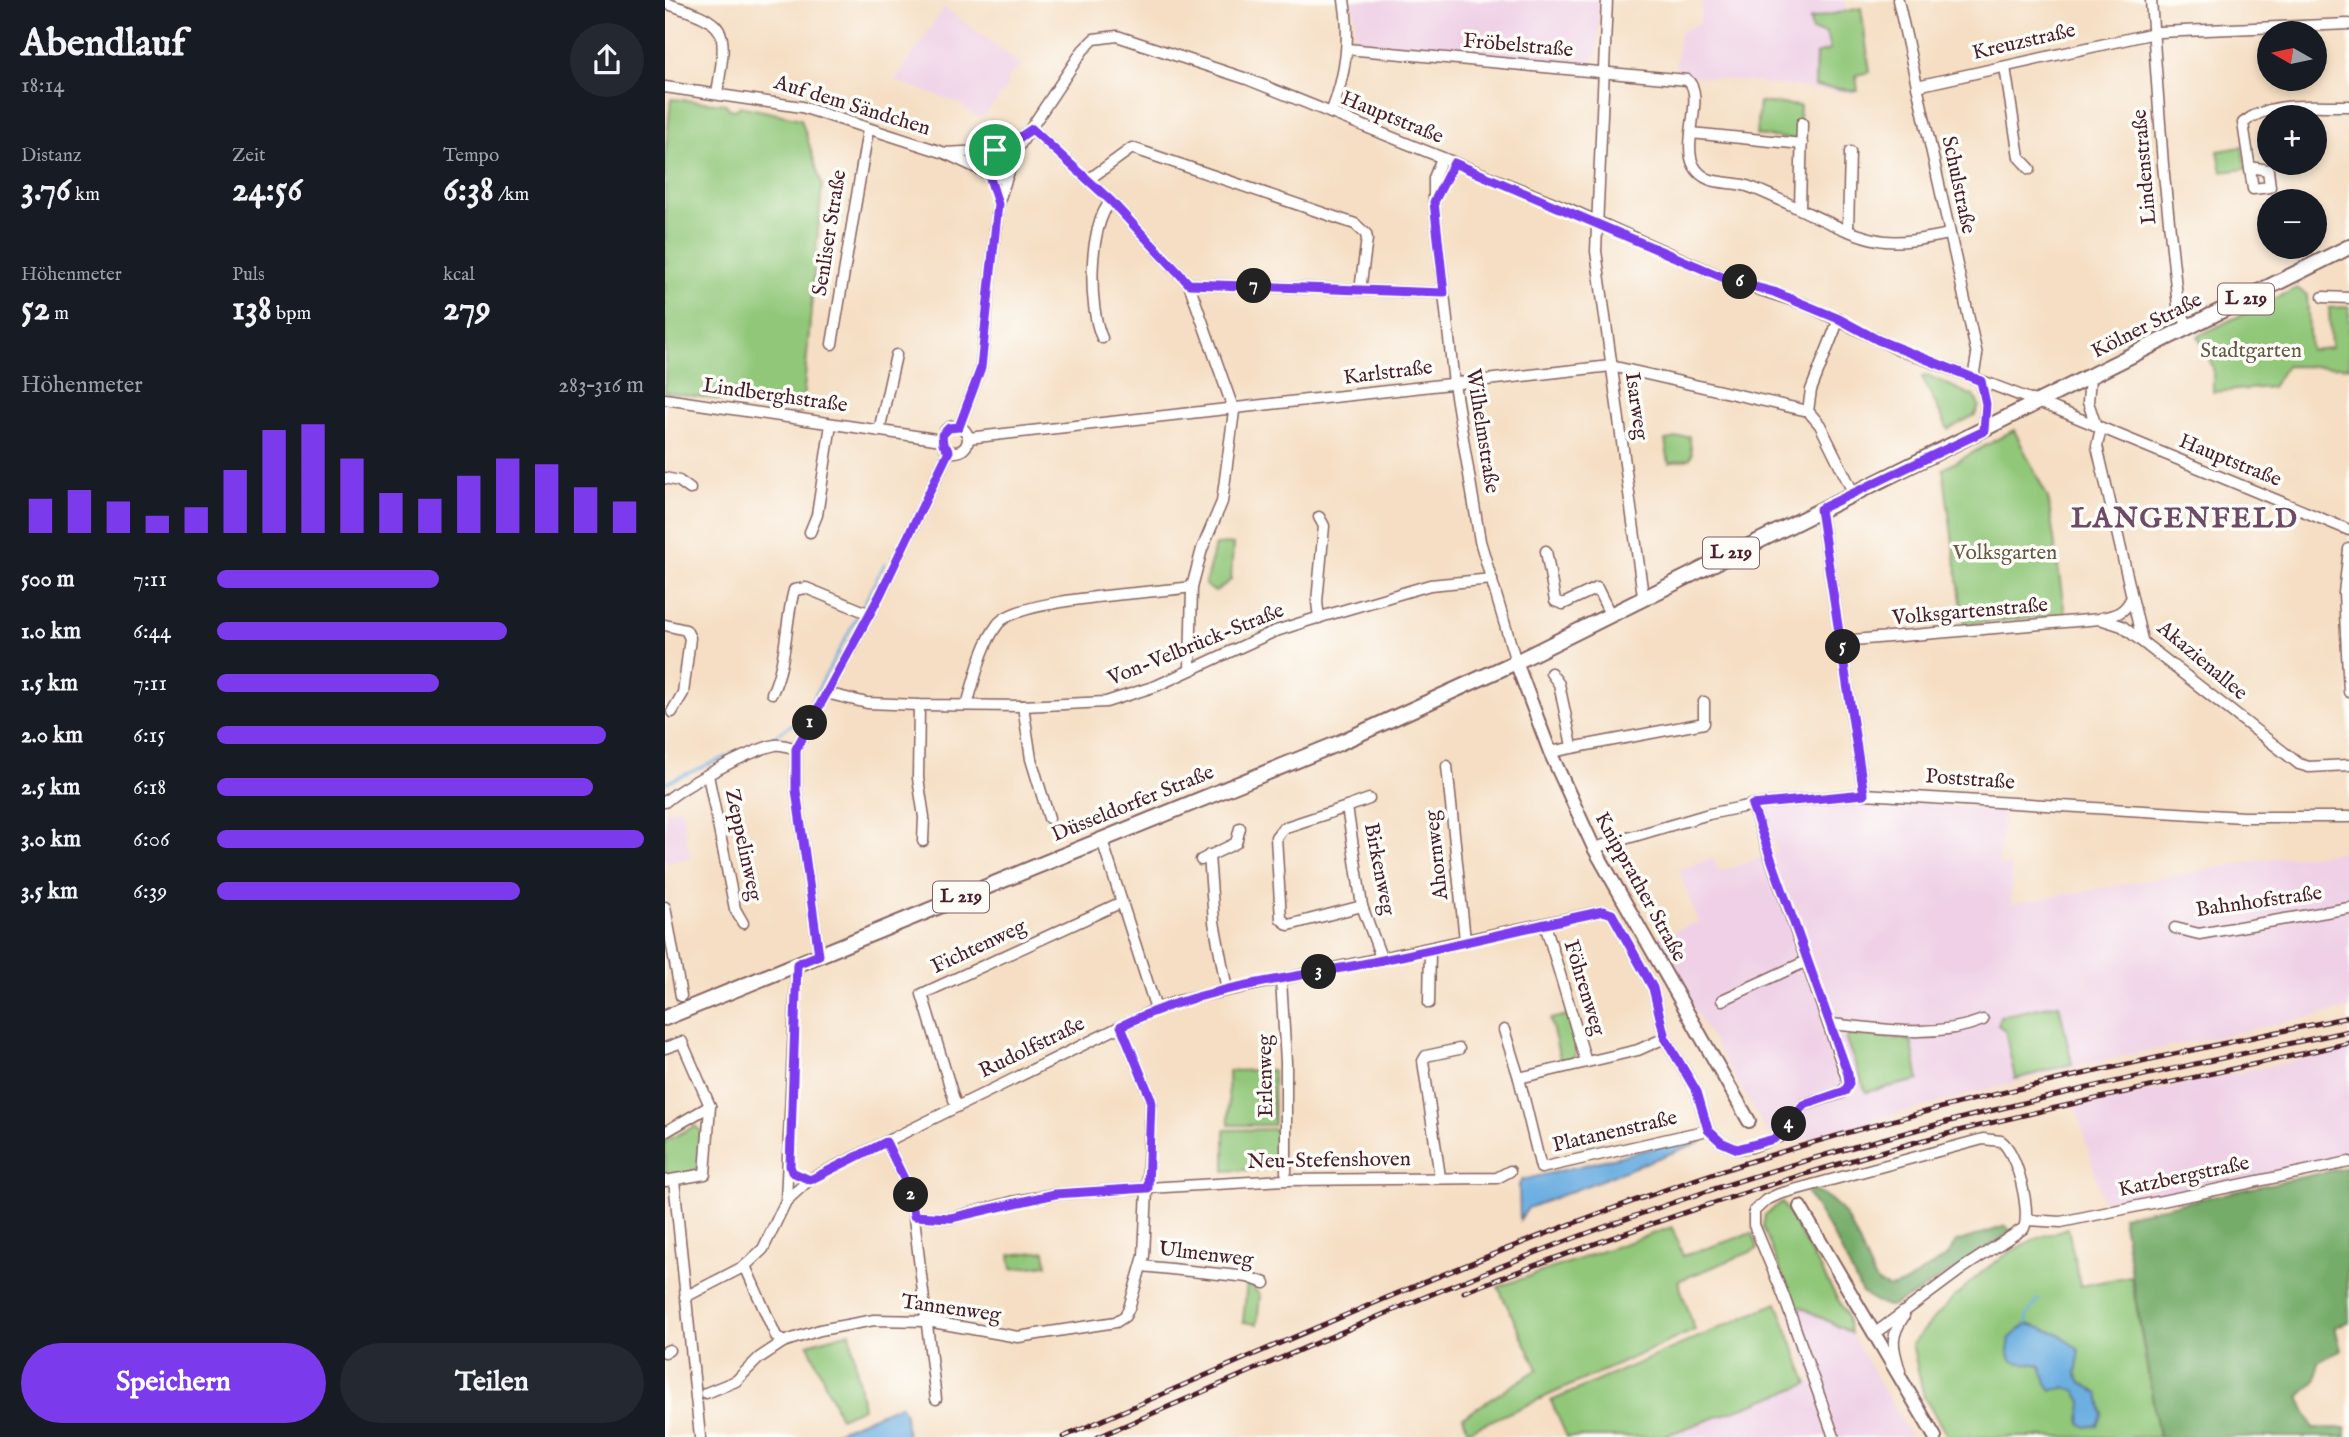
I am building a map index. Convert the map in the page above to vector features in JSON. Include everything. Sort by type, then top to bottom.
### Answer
[{"type":"main road","name":"Kölner Straße","points":[[2039,403],[2349,247]]},
{"type":"main road","name":"Düsseldorfer Straße","points":[[665,1018],[1339,743],[1516,662],[1853,492],[2039,403]]},
{"type":"main road","name":"Knipprather Straße","points":[[1516,662],[1550,752],[1594,848],[1749,1121]]},
{"type":"main road","points":[[1800,1207],[1935,1437]]},
{"type":"street","points":[[1331,113],[1345,72],[1347,49],[1344,0]]},
{"type":"street","name":"Isarweg","points":[[1607,0],[1596,251],[1643,596]]},
{"type":"street","name":"Schulstraße","points":[[1899,0],[1977,355],[1977,379]]},
{"type":"street","name":"Lindenstraße","points":[[2151,0],[2178,306],[2189,328]]},
{"type":"street","points":[[665,2],[714,21],[720,28],[722,39],[717,93]]},
{"type":"street","name":"Kreuzstraße","points":[[1917,86],[2159,32],[2349,24]]},
{"type":"street","name":"Hauptstraße","points":[[1032,129],[1075,60],[1094,39],[1105,36],[1127,38],[1247,79],[1596,222],[1729,280],[1774,292],[1839,319],[1878,340],[2349,530]]},
{"type":"street","name":"Fröbelstraße","points":[[1347,49],[1687,80],[1694,88],[1691,133]]},
{"type":"street","points":[[2005,66],[2019,158],[2031,169]]},
{"type":"street","name":"Auf dem Sändchen","points":[[665,87],[802,107],[945,153],[988,172]]},
{"type":"street","points":[[2250,167],[2243,122],[2252,115],[2267,109],[2349,106]]},
{"type":"street","points":[[1800,208],[1802,123]]},
{"type":"street","points":[[998,204],[985,162],[996,151],[1032,129]]},
{"type":"street","points":[[959,427],[981,368],[998,204],[1012,167],[1011,158],[1032,129]]},
{"type":"street","points":[[1032,129],[1111,201],[1189,284],[1234,411],[1222,502],[1202,549],[1192,587],[1190,668]]},
{"type":"street","name":"Senliser Straße","points":[[832,344],[868,130]]},
{"type":"street","points":[[1802,144],[1691,133],[1690,157],[1702,175],[1719,183],[1748,186],[1848,229],[1884,241],[1949,234]]},
{"type":"street","points":[[1088,180],[1132,148],[1355,224],[1366,234],[1367,239],[1360,290]]},
{"type":"street","points":[[996,151],[1011,158]]},
{"type":"street","name":"Auf dem Sändchen","points":[[945,153],[996,151]]},
{"type":"street","points":[[1848,229],[1850,152]]},
{"type":"street","name":"Wilhelmstraße","points":[[1442,158],[1434,178],[1434,202],[1454,384],[1481,541],[1516,662]]},
{"type":"street","points":[[1434,202],[1454,163]]},
{"type":"street","points":[[988,172],[998,178],[1008,174]]},
{"type":"street","points":[[1102,338],[1093,320],[1094,259],[1103,210],[1111,201]]},
{"type":"street","points":[[1189,284],[1444,293]]},
{"type":"street","points":[[2323,297],[2349,298]]},
{"type":"street","points":[[1839,319],[1811,390],[1808,411],[1820,425],[1853,492]]},
{"type":"street","points":[[879,431],[896,355]]},
{"type":"street","name":"Karlstraße","points":[[968,439],[1234,411],[1611,366],[1808,411]]},
{"type":"street","points":[[2090,378],[2088,402],[2098,427]]},
{"type":"street","points":[[1977,379],[1986,404],[1984,431]]},
{"type":"street","name":"Lindberghstraße","points":[[665,399],[942,440]]},
{"type":"street","points":[[810,532],[817,515],[831,424]]},
{"type":"street","points":[[949,451],[962,450],[968,439],[959,427]]},
{"type":"street","points":[[949,451],[942,440],[949,428],[959,427]]},
{"type":"street","name":"Akazienallee","points":[[2098,427],[2098,446],[2142,641],[2298,764],[2309,767],[2349,765]]},
{"type":"street","points":[[819,955],[796,790],[796,749],[870,614],[949,451]]},
{"type":"street","points":[[665,478],[680,481],[690,489]]},
{"type":"street","points":[[1820,509],[1864,794]]},
{"type":"street","points":[[1319,517],[1324,526],[1317,602],[1319,618]]},
{"type":"street","points":[[2349,549],[2344,593],[2349,692]]},
{"type":"street","points":[[1546,551],[1558,604],[1597,588],[1610,614]]},
{"type":"street","name":"Von-Velbrück-Straße","points":[[827,693],[867,703],[919,705],[1023,706],[1104,702],[1124,698],[1273,632],[1430,584],[1492,579]]},
{"type":"street","points":[[967,705],[987,644],[1007,615],[1040,605],[1192,587]]},
{"type":"street","points":[[772,693],[778,680],[786,617],[794,590],[806,588],[870,614]]},
{"type":"street","name":"Volksgartenstraße","points":[[1842,641],[2100,619],[2116,615],[2127,608],[2131,599]]},
{"type":"street","name":"Volksgartenstraße","points":[[2100,619],[2122,626],[2142,641]]},
{"type":"street","points":[[665,625],[686,630],[690,638],[683,693],[672,712]]},
{"type":"street","points":[[1551,673],[1559,684],[1572,746]]},
{"type":"street","points":[[1550,752],[1704,723],[1704,702]]},
{"type":"street","points":[[919,705],[918,765],[924,817],[923,841]]},
{"type":"street","points":[[1023,706],[1031,760],[1049,818]]},
{"type":"street","points":[[665,802],[678,791],[708,775],[776,744],[796,749]]},
{"type":"street","name":"Ahornweg","points":[[1447,766],[1465,940]]},
{"type":"street","name":"Zeppelinweg","points":[[708,775],[735,909],[743,923]]},
{"type":"street","name":"Poststraße","points":[[1594,848],[1709,814],[1752,805],[1864,794],[2243,817],[2349,817]]},
{"type":"street","name":"Birkenweg","points":[[1369,799],[1347,807],[1362,906],[1382,960]]},
{"type":"street","points":[[1708,1130],[1721,1142],[1737,1149],[1752,1147],[1779,1137],[1804,1105],[1845,1091],[1850,1079],[1752,805]]},
{"type":"street","points":[[1347,807],[1283,828],[1276,837],[1281,919],[1289,925],[1362,906]]},
{"type":"street","points":[[1227,990],[1205,858],[1236,843],[1240,828]]},
{"type":"street","points":[[1102,840],[1156,1009]]},
{"type":"street","name":"Fichtenweg","points":[[956,1106],[922,994],[1122,902]]},
{"type":"street","points":[[665,907],[681,996]]},
{"type":"street","name":"Bahnhofstraße","points":[[2175,928],[2199,934],[2349,908]]},
{"type":"street","name":"Platanenstraße","points":[[1486,936],[1603,911],[1612,914],[1653,988],[1665,1038],[1697,1092],[1708,1130],[1541,1168],[1519,1078]]},
{"type":"street","name":"Föhrenweg","points":[[1545,924],[1586,1062]]},
{"type":"street","name":"Rudolfstraße","points":[[786,1201],[810,1180],[1156,1009],[1227,990],[1430,950],[1486,936]]},
{"type":"street","points":[[1429,1003],[1430,950]]},
{"type":"street","points":[[1721,1000],[1807,961]]},
{"type":"street","points":[[685,1297],[745,1266],[763,1249],[786,1201],[790,1166],[797,964]]},
{"type":"street","name":"Erlenweg","points":[[1281,980],[1286,1062],[1286,1172]]},
{"type":"street","points":[[1831,1024],[1919,1032],[1966,1027],[1983,1020]]},
{"type":"street","points":[[1121,1026],[1151,1099],[1142,1266]]},
{"type":"street","points":[[1504,1030],[1519,1078]]},
{"type":"street","name":"Föhrenweg","points":[[1519,1078],[1638,1050],[1665,1038]]},
{"type":"street","points":[[665,1048],[682,1042],[710,1106],[705,1174],[669,1181],[685,1297],[699,1437]]},
{"type":"street","points":[[1440,1177],[1423,1061],[1426,1056],[1459,1049]]},
{"type":"street","points":[[665,1132],[710,1106]]},
{"type":"street","points":[[1834,1437],[1753,1216],[1758,1206],[1779,1194],[1836,1181],[1983,1139],[1998,1139],[2012,1155],[2028,1212],[2027,1220],[2016,1234],[1979,1256],[1874,1334]]},
{"type":"street","points":[[886,1142],[911,1193],[936,1399]]},
{"type":"street","name":"Katzbergstraße","points":[[2027,1220],[2061,1222],[2349,1162]]},
{"type":"street","points":[[790,1166],[797,1176],[810,1180]]},
{"type":"street","name":"Neu-Stefenshoven","points":[[914,1216],[951,1218],[1055,1194],[1284,1180],[1497,1178],[1510,1171]]},
{"type":"street","points":[[745,1266],[776,1336],[782,1342]]},
{"type":"street","name":"Ulmenweg","points":[[1142,1266],[1248,1276],[1265,1283]]},
{"type":"street","name":"Tannenweg","points":[[706,1394],[736,1381],[759,1358],[782,1342],[820,1330],[874,1320],[927,1321],[1017,1337],[1115,1322],[1125,1316],[1142,1266]]},
{"type":"street","points":[[1906,1387],[1893,1339],[1894,1331],[1910,1307]]},
{"type":"shaded area","points":[[1351,0],[1600,0],[1597,54],[1589,65],[1355,42],[1355,17]]},
{"type":"shaded area","points":[[1702,0],[1845,0],[1847,10],[1861,8],[1870,72],[1857,75],[1858,92],[1850,93],[1675,74],[1680,32],[1700,23]]},
{"type":"shaded area","points":[[944,7],[1022,65],[1006,81],[1008,84],[1004,92],[982,118],[972,114],[959,103],[895,81]]},
{"type":"shaded area","points":[[1864,797],[2004,811],[1998,865],[2012,866],[2011,904],[2272,858],[2349,852],[2349,1009],[2063,1069],[1776,1147],[1653,939],[1698,922],[1679,870],[1713,858],[1718,872],[1777,852],[1766,820],[1770,807]]},
{"type":"shaded area","points":[[681,808],[691,858],[665,863],[665,811]]},
{"type":"shaded area","points":[[2349,1049],[2349,1157],[2105,1208],[2076,1107]]},
{"type":"shaded area","points":[[1798,1306],[1851,1333],[1911,1437],[1661,1437],[1814,1382],[1788,1311]]},
{"type":"green space","points":[[1861,8],[1870,72],[1856,75],[1858,91],[1815,86],[1816,54],[1830,50],[1826,33],[1812,31],[1810,19]]},
{"type":"green space","points":[[671,99],[726,104],[729,109],[736,110],[740,106],[801,119],[822,185],[802,412],[665,392],[665,157]]},
{"type":"green space","points":[[1759,102],[1800,106],[1798,140],[1756,135]]},
{"type":"green space","points":[[2242,147],[2246,169],[2222,172],[2218,151]]},
{"type":"green space","name":"Stadtgarten","points":[[2297,288],[2307,295],[2310,350],[2331,348],[2329,308],[2349,307],[2349,367],[2286,366],[2272,387],[2213,392],[2213,367],[2198,336]]},
{"type":"green space","points":[[1927,375],[1975,397],[1979,406],[1975,415],[1948,429],[1922,377]]},
{"type":"green space","name":"Volksgarten","points":[[2014,430],[2048,498],[2065,615],[1964,624],[1943,469]]},
{"type":"green space","points":[[1689,436],[1692,455],[1689,459],[1669,463],[1665,440]]},
{"type":"green space","points":[[1233,544],[1231,580],[1215,592],[1205,585],[1215,545]]},
{"type":"green space","points":[[2059,1004],[2072,1064],[2015,1079],[2005,1030],[1998,1025],[2000,1016]]},
{"type":"green space","points":[[1568,1015],[1577,1050],[1574,1057],[1561,1062],[1550,1019]]},
{"type":"green space","points":[[1849,1035],[1911,1040],[1919,1080],[1866,1092],[1846,1040]]},
{"type":"green space","points":[[1273,1070],[1274,1125],[1229,1125],[1228,1071]]},
{"type":"green space","points":[[695,1126],[701,1131],[700,1164],[694,1174],[665,1176],[665,1141]]},
{"type":"green space","points":[[1280,1129],[1280,1168],[1225,1171],[1225,1130]]},
{"type":"green space","points":[[2349,1167],[2349,1235],[2346,1237],[2349,1321],[2335,1327],[2341,1350],[2318,1362],[2317,1379],[2299,1397],[2313,1428],[2346,1428],[2346,1437],[2159,1437],[2122,1216]]},
{"type":"green space","points":[[1811,1191],[1823,1195],[1843,1213],[1857,1237],[1873,1275],[1878,1283],[1889,1288],[1903,1284],[1946,1257],[1956,1242],[2006,1226],[2011,1232],[1918,1293],[1891,1306],[1882,1305],[1862,1293],[1837,1242],[1807,1193]]},
{"type":"green space","points":[[1782,1202],[1846,1314],[1851,1333],[1799,1306],[1795,1308],[1763,1227],[1765,1215]]},
{"type":"green space","points":[[1672,1227],[1683,1256],[1752,1233],[1758,1249],[1678,1281],[1695,1330],[1468,1431],[1463,1417],[1538,1369],[1498,1287]]},
{"type":"green space","points":[[2068,1228],[2080,1286],[2131,1276],[2159,1437],[1948,1437],[1924,1397],[1912,1344],[1950,1301],[1995,1262],[2042,1236]]},
{"type":"green space","points":[[1045,1251],[1047,1265],[1012,1269],[1010,1255]]},
{"type":"green space","points":[[1247,1282],[1260,1295],[1257,1324],[1243,1322]]},
{"type":"green space","points":[[1777,1303],[1808,1384],[1661,1437],[1567,1437],[1551,1401]]},
{"type":"green space","points":[[850,1332],[863,1408],[840,1418],[808,1344]]},
{"type":"water","points":[[1691,1139],[1703,1141],[1528,1208],[1520,1220],[1519,1185],[1522,1180]]},
{"type":"water","points":[[2027,1324],[2057,1333],[2080,1351],[2076,1373],[2081,1382],[2099,1394],[2103,1414],[2098,1425],[2086,1427],[2080,1423],[2082,1402],[2076,1391],[2066,1388],[2052,1390],[2046,1383],[2041,1366],[2011,1360],[2008,1351],[2010,1338]]},
{"type":"water","points":[[900,1405],[905,1413],[907,1437],[824,1437]]},
{"type":"waterway","points":[[862,607],[885,563]]},
{"type":"waterway","points":[[665,783],[775,736],[803,717],[859,613]]},
{"type":"waterway","points":[[2027,1324],[2027,1315],[2039,1299]]},
{"type":"railway","points":[[1063,1437],[1309,1330],[1475,1262],[1558,1229],[1727,1169],[1803,1145],[1958,1104],[2114,1067],[2349,1017]]},
{"type":"railway","points":[[1098,1437],[1464,1281],[1687,1198],[1933,1125],[2099,1085],[2349,1031]]},
{"type":"railway","points":[[1464,1292],[1711,1204],[1899,1147],[2058,1107],[2349,1043]]},
{"type":"district","name":"LANGENFELD","points":[[2185,519]]},
{"type":"route","points":[[1032,129],[1041,135],[1111,201],[1189,284],[1444,293],[1434,202],[1454,163],[1567,208],[1729,280],[1774,292],[1804,304],[1878,340],[1981,381],[1986,404],[1984,431],[1820,509],[1864,794],[1752,805],[1850,1079],[1845,1091],[1804,1105],[1779,1137],[1752,1147],[1737,1149],[1721,1142],[1708,1130],[1697,1092],[1665,1038],[1653,988],[1612,914],[1603,911],[1430,950],[1178,1000],[1121,1026],[1150,1091],[1148,1188],[1055,1194],[1012,1202],[971,1215],[941,1219],[914,1216],[911,1193],[886,1142],[810,1180],[801,1179],[792,1172],[790,1166],[797,964],[819,955],[796,790],[796,749],[880,595],[949,451],[943,444],[942,435],[953,426],[959,427],[974,391],[981,368],[998,204],[996,189],[985,162],[987,156],[995,150],[1001,150],[1032,129]]}]
